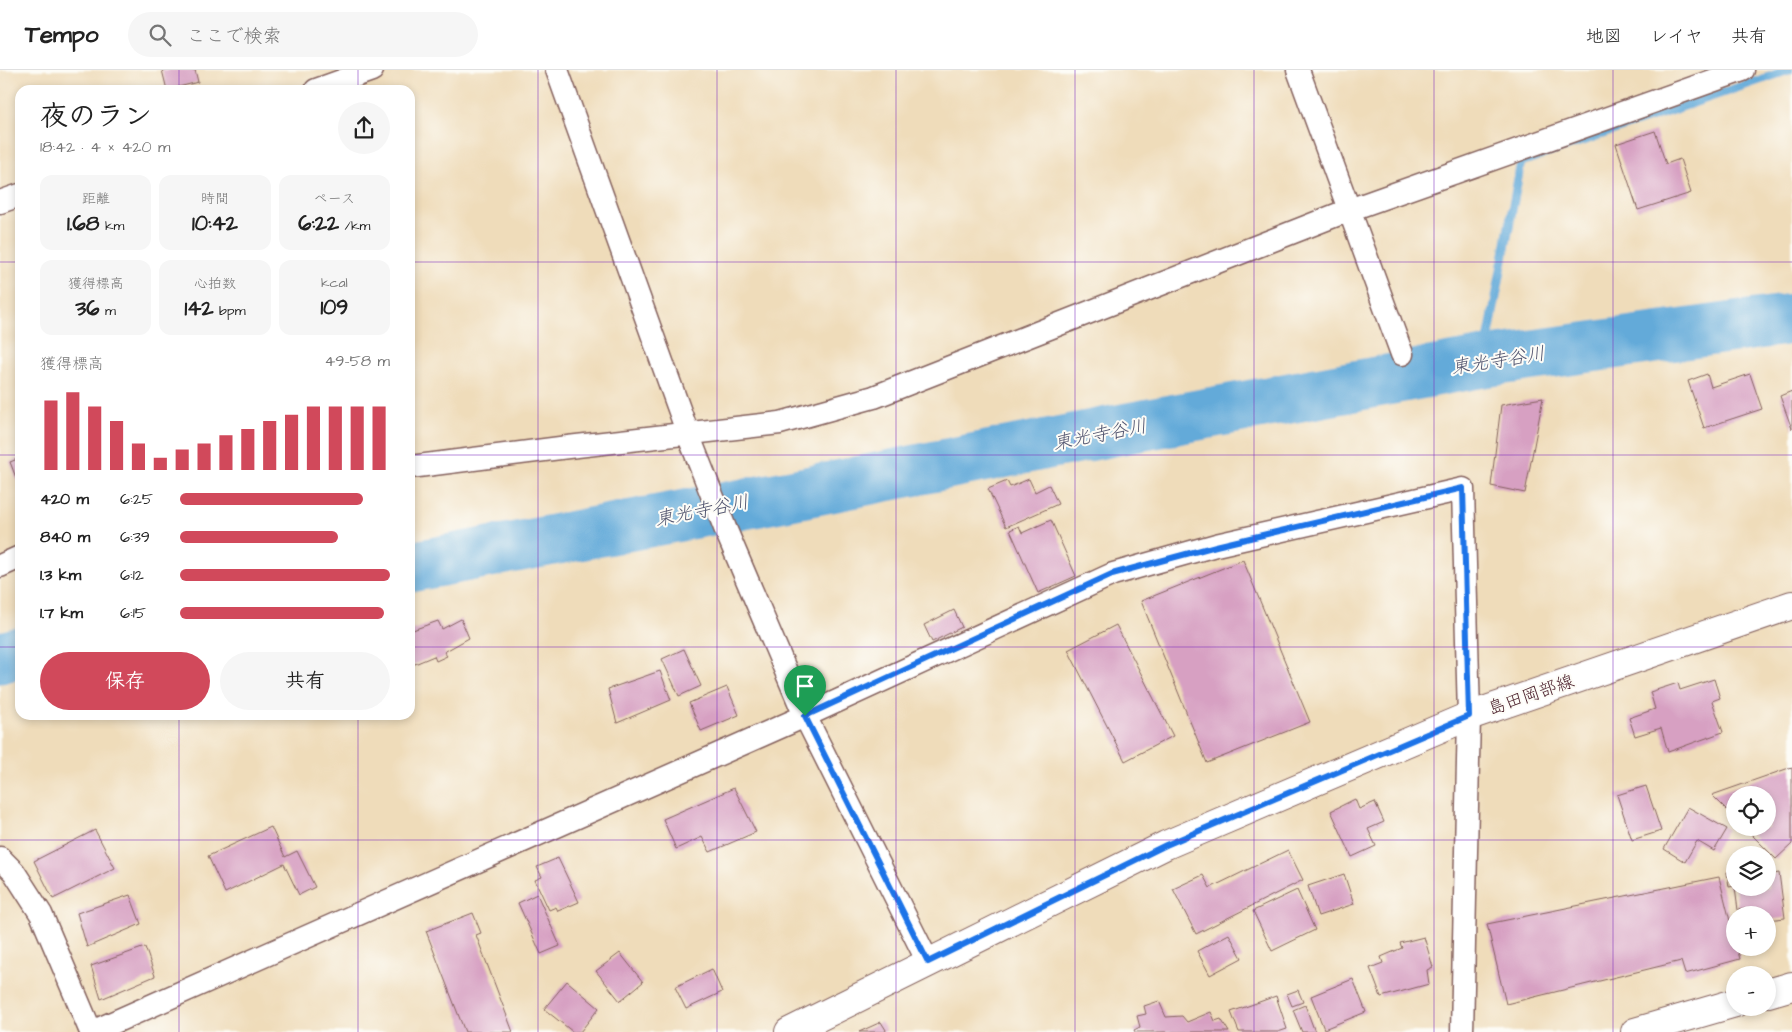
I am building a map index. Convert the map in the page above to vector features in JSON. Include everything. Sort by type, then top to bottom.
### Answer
[{"type":"main road","name":"島田岡部線","points":[[789,1032],[1166,845],[1469,716],[1792,606]]},
{"type":"main road","points":[[1776,991],[1792,986]]},
{"type":"main road","points":[[1635,1032],[1726,1005]]},
{"type":"street","points":[[330,85],[372,70]]},
{"type":"street","points":[[557,70],[688,434],[726,528],[805,716],[928,962]]},
{"type":"street","points":[[1298,70],[1402,354]]},
{"type":"street","points":[[415,465],[780,423],[874,397],[1349,210],[1689,79],[1743,70]]},
{"type":"street","points":[[0,202],[15,197]]},
{"type":"street","points":[[0,858],[14,872],[41,914],[92,1032],[805,716],[1112,574],[1216,546],[1463,488],[1469,716],[1462,1032]]},
{"type":"street","points":[[0,566],[15,559]]},
{"type":"building","points":[[162,70],[195,70],[198,82],[186,85],[166,85]]},
{"type":"building","points":[[1655,131],[1666,164],[1680,159],[1691,193],[1638,210],[1616,144]]},
{"type":"building","points":[[1707,374],[1711,387],[1750,374],[1762,409],[1704,428],[1688,381]]},
{"type":"building","points":[[1792,391],[1792,429],[1780,396]]},
{"type":"building","points":[[1543,398],[1525,493],[1491,486],[1501,405]]},
{"type":"building","points":[[15,460],[15,475],[10,462]]},
{"type":"building","points":[[1029,479],[1035,492],[1049,485],[1058,504],[1006,527],[988,489],[1007,481],[1010,487]]},
{"type":"building","points":[[1051,520],[1076,576],[1038,593],[1010,530],[1019,526],[1022,533]]},
{"type":"building","points":[[1243,560],[1310,722],[1207,763],[1141,601]]},
{"type":"building","points":[[954,610],[962,627],[932,642],[924,625]]},
{"type":"building","points":[[461,619],[469,638],[444,652],[447,656],[436,661],[434,656],[415,664],[415,629],[438,621],[442,629]]},
{"type":"building","points":[[1116,625],[1173,736],[1125,761],[1068,650]]},
{"type":"building","points":[[684,649],[701,686],[679,696],[662,659]]},
{"type":"building","points":[[660,671],[671,700],[617,723],[608,689]]},
{"type":"building","points":[[1714,679],[1720,698],[1712,701],[1723,732],[1668,752],[1661,728],[1635,736],[1629,718],[1655,709],[1650,692],[1678,683],[1680,690]]},
{"type":"building","points":[[727,687],[739,715],[701,731],[689,703]]},
{"type":"building","points":[[1792,767],[1792,844],[1776,859],[1776,846],[1763,846],[1753,836],[1776,836],[1776,786],[1738,786]]},
{"type":"building","points":[[1646,786],[1661,831],[1632,840],[1617,795]]},
{"type":"building","points":[[734,788],[756,832],[710,852],[702,837],[676,849],[663,819]]},
{"type":"building","points":[[1726,790],[1726,809],[1712,795]]},
{"type":"building","points":[[1355,799],[1359,809],[1375,802],[1384,822],[1368,829],[1376,846],[1352,857],[1331,811]]},
{"type":"building","points":[[1688,807],[1726,828],[1714,851],[1697,841],[1685,862],[1664,849]]},
{"type":"building","points":[[271,827],[285,857],[297,851],[315,887],[299,895],[284,864],[225,893],[208,856]]},
{"type":"building","points":[[95,830],[115,868],[53,899],[34,861]]},
{"type":"building","points":[[1288,850],[1303,880],[1196,934],[1173,889],[1203,875],[1210,888]]},
{"type":"building","points":[[558,858],[579,902],[558,911],[556,907],[549,910],[535,880],[542,877],[537,867]]},
{"type":"building","points":[[1779,873],[1785,918],[1776,919],[1776,906],[1737,906],[1736,896],[1776,896],[1776,874]]},
{"type":"building","points":[[1344,874],[1354,904],[1318,916],[1308,886]]},
{"type":"building","points":[[1719,877],[1726,906],[1726,956],[1739,956],[1740,959],[1685,974],[1681,961],[1506,1004],[1487,924]]},
{"type":"building","points":[[1297,890],[1315,930],[1272,951],[1253,911]]},
{"type":"building","points":[[537,894],[560,946],[541,954],[518,903]]},
{"type":"building","points":[[130,895],[141,924],[87,947],[77,913]]},
{"type":"building","points":[[473,913],[481,933],[476,935],[513,1032],[465,1032],[426,931]]},
{"type":"building","points":[[1229,934],[1242,958],[1210,975],[1197,951]]},
{"type":"building","points":[[1424,937],[1433,967],[1427,970],[1429,984],[1381,997],[1370,968],[1383,963],[1381,957],[1402,948],[1400,943]]},
{"type":"building","points":[[145,947],[155,976],[101,999],[91,966]]},
{"type":"building","points":[[620,953],[643,982],[620,1001],[596,971]]},
{"type":"building","points":[[712,969],[722,992],[686,1009],[675,987]]},
{"type":"building","points":[[1353,979],[1366,1012],[1324,1029],[1311,996]]},
{"type":"building","points":[[567,981],[599,1008],[580,1032],[573,1032],[544,1009]]},
{"type":"building","points":[[1298,990],[1303,1002],[1292,1006],[1287,994]]},
{"type":"building","points":[[1276,996],[1287,1029],[1278,1032],[1239,1032],[1231,1012]]},
{"type":"building","points":[[1159,1001],[1166,1017],[1182,1016],[1187,1022],[1211,1012],[1215,1021],[1221,1019],[1229,1032],[1135,1032],[1134,1030],[1140,1027],[1137,1016],[1146,1014],[1144,1006]]},
{"type":"building","points":[[1305,1005],[1315,1032],[1302,1032],[1293,1010]]},
{"type":"building","points":[[881,1022],[886,1030],[885,1032],[859,1032]]},
{"type":"waterway","points":[[1484,362],[1521,162],[1789,70]]},
{"type":"waterway","name":"東光寺谷川","points":[[415,566],[791,495],[1128,428],[1484,362],[1792,319]]},
{"type":"waterway","name":"東光寺谷川","points":[[0,658],[15,654]]},
{"type":"route","points":[[1463,488],[1469,716],[1166,845],[928,962],[805,716],[1112,574],[1216,546],[1463,488]]}]
